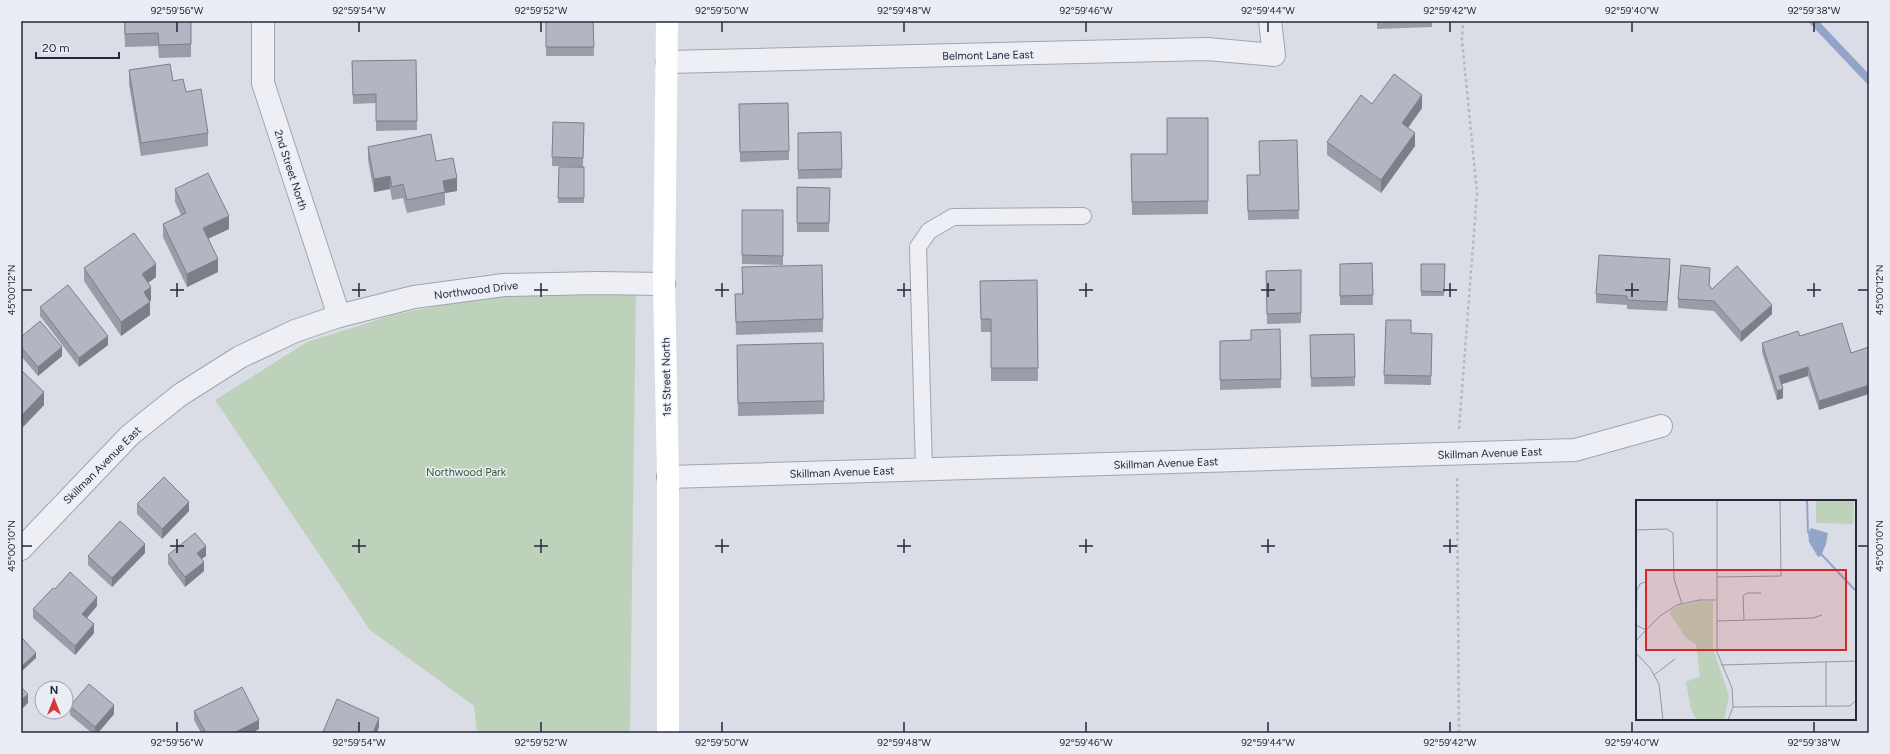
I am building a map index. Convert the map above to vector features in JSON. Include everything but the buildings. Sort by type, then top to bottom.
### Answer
[{"type":"street","name":"2nd Street North","points":[[263,21],[263,83],[339,316]]},
{"type":"street","name":"1st Street North","points":[[667,21],[664,284],[668,477],[668,733]]},
{"type":"street","name":"Belmont Lane East","points":[[667,62],[1207,49],[1274,55],[1270,21]]},
{"type":"street","name":"Northwood Drive","points":[[339,316],[414,297],[504,285],[597,283],[664,284]]},
{"type":"street","name":"Skillman Avenue East","points":[[21,549],[130,435],[180,395],[240,357],[295,331],[339,316]]},
{"type":"street","name":"Skillman Avenue East","points":[[668,477],[1457,455],[1575,450],[1661,426]]},
{"type":"lane","points":[[924,470],[918,247],[929,231],[953,217],[1083,216]]},
{"type":"path","points":[[1459,733],[1457,455],[1477,193],[1462,40],[1463,21]]},
{"type":"green space","name":"Northwood Park","points":[[636,291],[630,733],[477,733],[474,706],[370,630],[215,400],[307,342],[393,315],[497,294]]},
{"type":"waterway","points":[[1813,21],[1869,80]]}]
